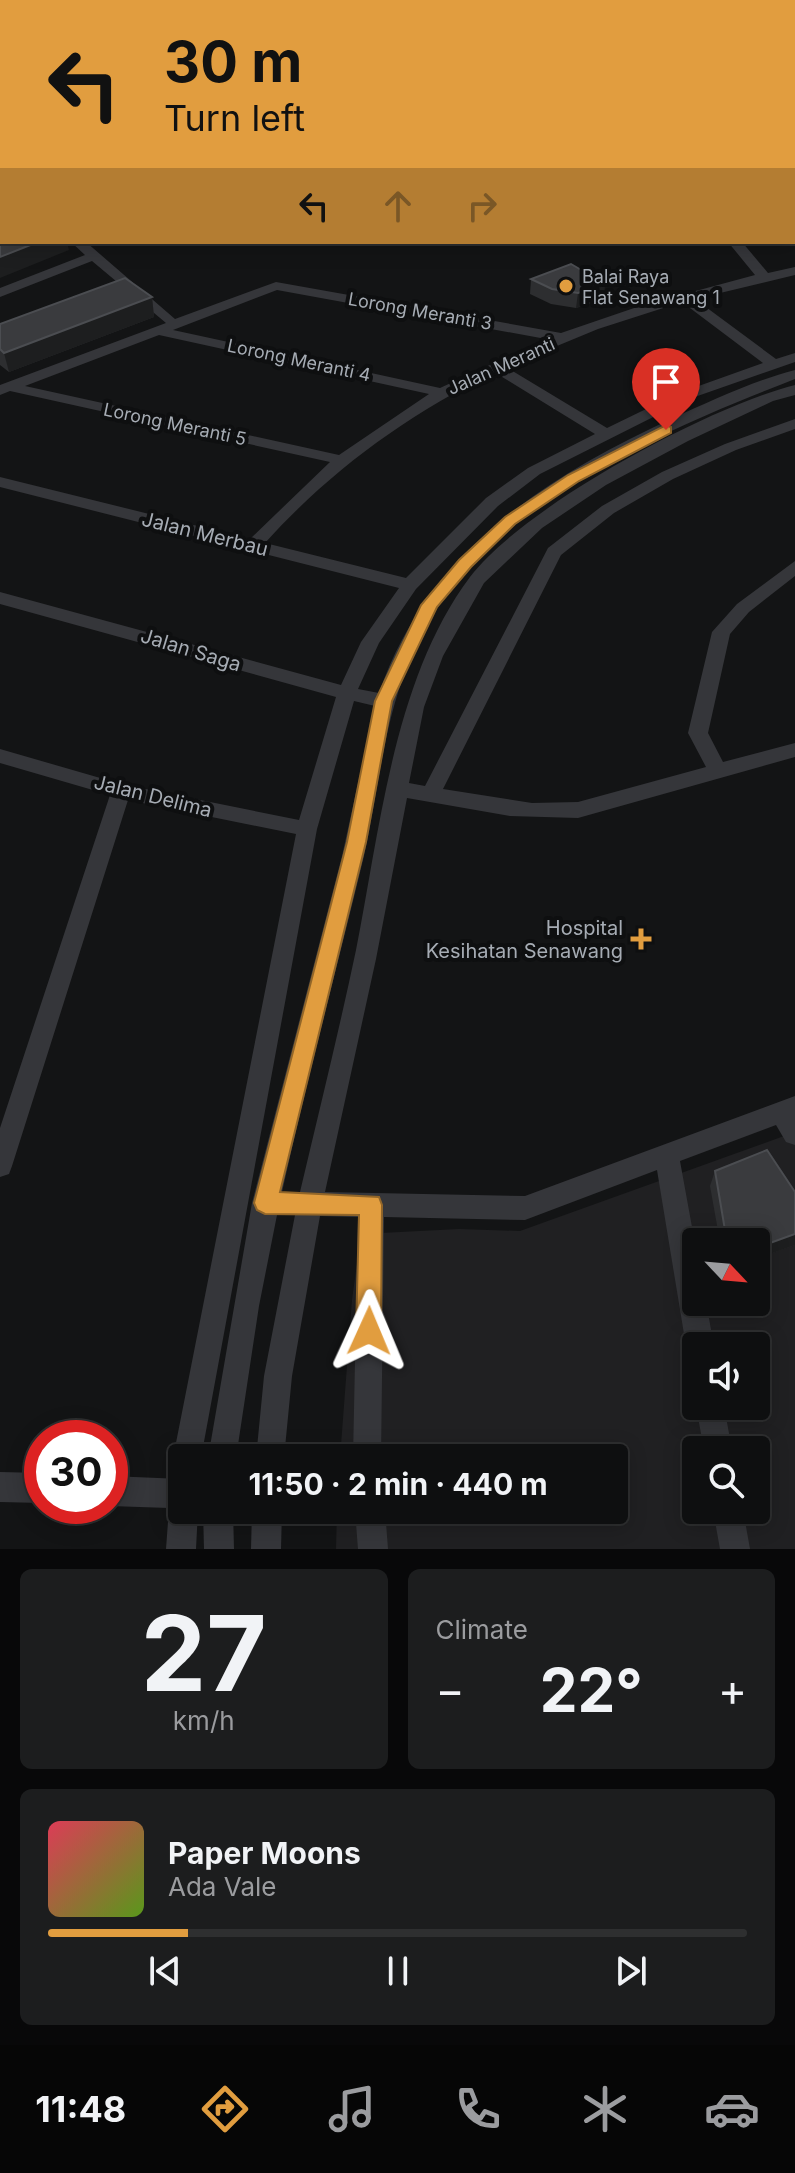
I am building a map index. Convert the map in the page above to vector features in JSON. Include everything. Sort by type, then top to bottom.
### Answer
[{"type":"street","points":[[80,244],[120,289],[168,319]]},
{"type":"street","points":[[737,244],[764,277]]},
{"type":"street","points":[[0,293],[93,256]]},
{"type":"street","name":"Jalan Meranti","points":[[253,546],[289,506],[342,460],[404,414],[444,393],[563,338],[685,298],[795,271]]},
{"type":"street","name":"Lorong Meranti 3","points":[[154,330],[276,286],[563,338]]},
{"type":"street","points":[[685,298],[774,364]]},
{"type":"street","points":[[3,386],[154,330]]},
{"type":"street","name":"Lorong Meranti 4","points":[[154,330],[444,393]]},
{"type":"street","points":[[190,1444],[307,829],[347,693],[375,634],[410,585],[492,502],[534,471],[604,433],[684,396],[795,357]]},
{"type":"street","points":[[497,368],[604,433]]},
{"type":"street","points":[[224,1444],[265,1203],[357,842],[383,701],[430,605],[465,563],[510,521],[618,454],[714,405],[795,374]]},
{"type":"street","name":"Lorong Meranti 5","points":[[3,386],[342,460]]},
{"type":"street","points":[[271,1444],[278,1376],[310,1203],[414,707],[434,656],[477,580],[536,524],[600,482],[696,431],[768,398],[795,390]]},
{"type":"street","points":[[431,793],[554,552],[571,537],[678,467],[795,424]]},
{"type":"street","name":"Jalan Merbau","points":[[0,482],[410,585]]},
{"type":"street","points":[[717,769],[698,733],[721,632],[743,608],[795,567]]},
{"type":"street","name":"Jalan Saga","points":[[0,598],[383,701]]},
{"type":"street","points":[[399,789],[516,811],[550,813],[578,810],[717,769],[795,750]]},
{"type":"street","name":"Jalan Delima","points":[[0,756],[121,791],[307,829]]},
{"type":"street","points":[[0,1166],[121,791]]},
{"type":"street","points":[[265,1203],[525,1208],[667,1157],[791,1118]]},
{"type":"street","points":[[667,1157],[698,1332]]},
{"type":"street","points":[[367,1444],[371,1205]]},
{"type":"street","points":[[0,1487],[24,1488]]},
{"type":"street","points":[[128,1492],[168,1493]]},
{"type":"street","points":[[181,1549],[182,1524]]},
{"type":"street","points":[[218,1524],[219,1549]]},
{"type":"street","points":[[266,1549],[267,1524]]},
{"type":"street","points":[[371,1524],[373,1549]]},
{"type":"street","points":[[731,1524],[735,1549]]},
{"type":"shaded area","points":[[795,1132],[795,1549],[336,1549],[337,1524],[628,1524],[628,1444],[341,1444],[352,1300],[361,1234],[459,1229],[520,1231]]},
{"type":"building","points":[[0,244],[33,244],[0,257]]},
{"type":"building","points":[[571,264],[605,284],[578,293],[552,289],[531,279]]},
{"type":"building","points":[[125,278],[152,297],[4,353],[0,349],[0,324]]},
{"type":"building","points":[[767,1150],[795,1192],[795,1234],[770,1243],[770,1228],[725,1228],[715,1171]]},
{"type":"place","name":"Balai Raya Flat Senawang 1","points":[[566,286]]},
{"type":"place","name":"Hospital Kesihatan Senawang","points":[[641,939]]},
{"type":"route","points":[[369,1331],[371,1205],[265,1203],[357,842],[383,701],[430,605],[465,563],[531,506],[574,478],[666,430]]}]
